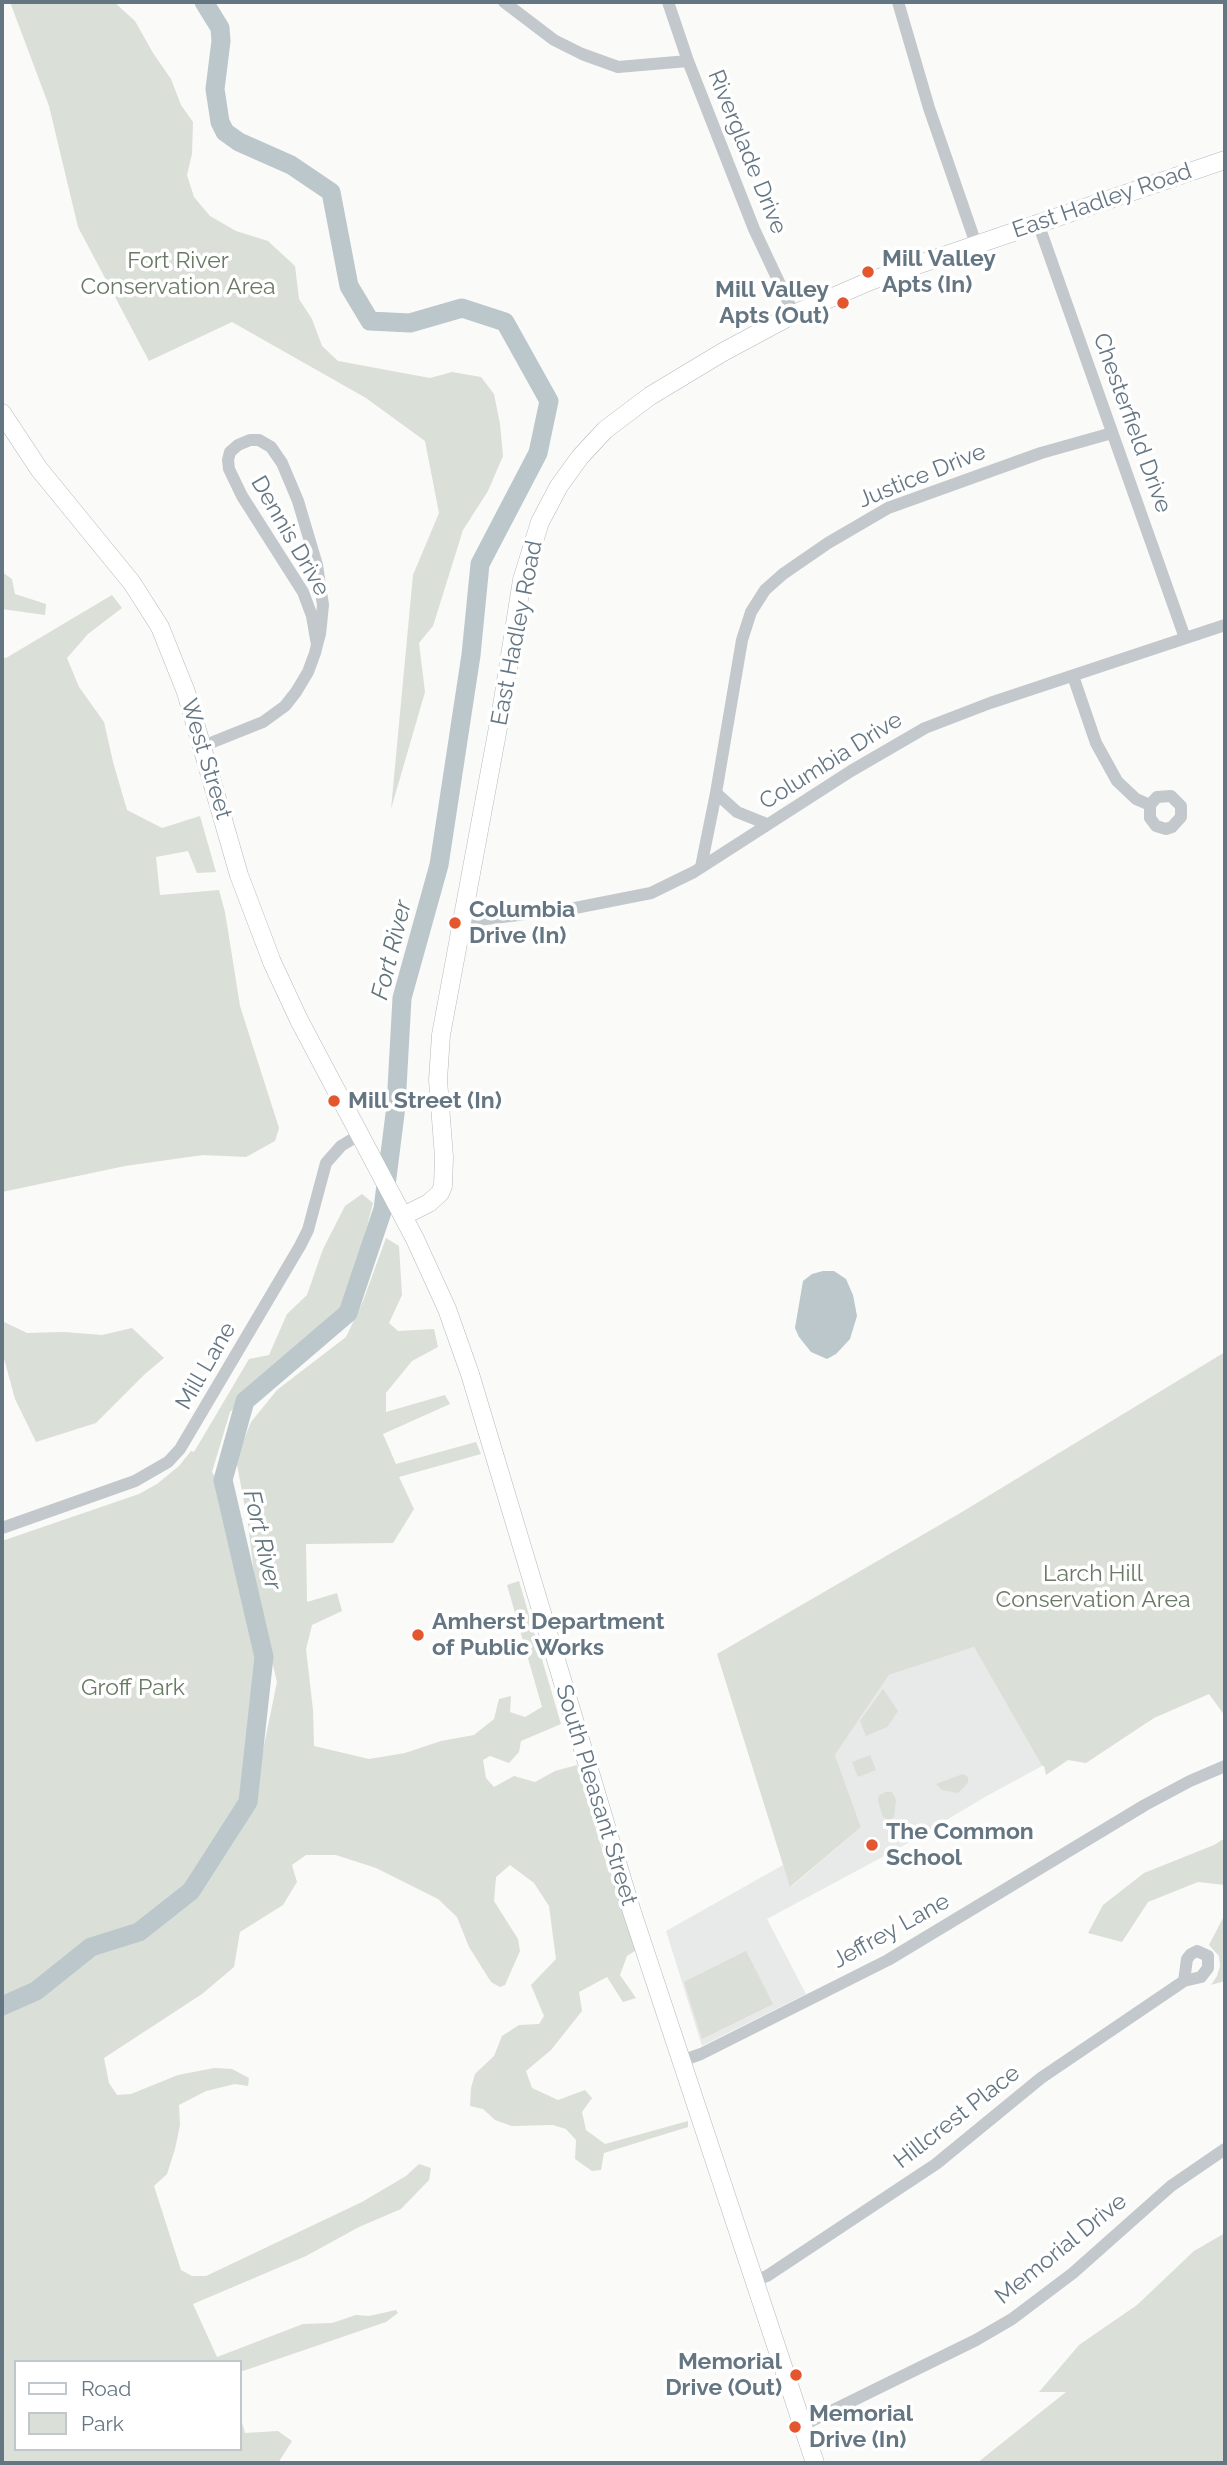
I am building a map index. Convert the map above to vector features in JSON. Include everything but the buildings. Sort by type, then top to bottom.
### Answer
[{"type":"main road","name":"East Hadley Road","points":[[399,1210],[429,1203],[440,1193],[443,1186],[444,1157],[438,1095],[439,1051],[500,719],[522,580],[535,535],[550,502],[588,447],[624,414],[713,357],[794,314],[870,281],[1225,160]]},
{"type":"main road","name":"West Street","points":[[2,412],[39,469],[119,565],[147,605],[174,659],[204,746],[239,875],[265,947],[359,1135]]},
{"type":"main road","name":"South Pleasant Street","points":[[359,1135],[435,1282],[465,1358],[590,1775],[681,2061],[815,2463]]},
{"type":"street","points":[[504,2],[554,40],[618,67],[688,61]]},
{"type":"street","name":"Riverglade Drive","points":[[668,2],[688,61],[757,237],[794,314]]},
{"type":"street","points":[[898,2],[930,110],[975,244]]},
{"type":"street","name":"Chesterfield Drive","points":[[1038,223],[1185,638]]},
{"type":"street","name":"Justice Drive","points":[[701,867],[742,640],[756,603],[774,581],[846,532],[888,508],[1041,453],[1112,433]]},
{"type":"street","name":"Dennis Drive","points":[[204,746],[263,722],[285,706],[306,677],[317,645],[322,618],[322,595],[315,555],[294,491],[277,454],[264,441],[250,440],[232,450],[228,457],[229,469],[242,496],[305,597],[312,616],[317,645]]},
{"type":"street","name":"Columbia Drive","points":[[462,922],[554,911],[641,895],[668,886],[859,766],[926,728],[972,709],[1225,625]]},
{"type":"street","points":[[1073,676],[1093,734],[1109,767],[1126,791],[1150,805]]},
{"type":"street","points":[[716,793],[737,812],[767,824]]},
{"type":"street","name":"Mill Lane","points":[[2,1528],[135,1481],[168,1462],[180,1450],[300,1246],[326,1163],[341,1146],[359,1135]]},
{"type":"street","name":"Jeffrey Lane","points":[[681,2061],[701,2054],[888,1960],[1145,1805],[1225,1766]]},
{"type":"street","name":"Hillcrest Place","points":[[754,2281],[767,2276],[936,2164],[1041,2078],[1184,1981]]},
{"type":"street","name":"Memorial Drive","points":[[803,2425],[1012,2319],[1073,2273],[1161,2194],[1198,2165],[1225,2149]]},
{"type":"shaded area","points":[[834,1271],[846,1279],[853,1295],[857,1316],[850,1339],[836,1354],[827,1359],[811,1352],[795,1328],[803,1281],[812,1274]]},
{"type":"shaded area","name":"The Common School","points":[[974,1647],[1042,1766],[901,1847],[767,1919],[806,1994],[702,2046],[666,1931],[783,1865],[791,1887],[861,1827],[835,1755],[889,1675]]},
{"type":"green space","name":"Fort River Conservation Area","points":[[10,2],[114,2],[135,21],[171,79],[181,105],[193,122],[192,154],[187,175],[194,197],[210,216],[236,231],[268,241],[295,266],[299,299],[312,319],[322,346],[338,361],[430,378],[452,372],[481,377],[494,394],[503,456],[488,491],[463,530],[433,626],[419,643],[425,692],[391,809],[413,575],[439,513],[425,441],[366,398],[232,322],[149,361],[78,227],[49,106]]},
{"type":"green space","points":[[2,572],[12,579],[15,594],[46,604],[45,615],[2,609]]},
{"type":"green space","points":[[112,595],[122,608],[88,634],[67,658],[79,687],[104,722],[127,810],[162,828],[200,816],[216,872],[197,873],[188,851],[156,857],[160,895],[219,890],[240,1006],[279,1128],[275,1141],[246,1157],[203,1155],[125,1166],[2,1192],[2,658]]},
{"type":"green space","name":"Groff Park","points":[[362,1194],[373,1203],[345,1311],[286,1360],[230,1412],[212,1472],[243,1520],[235,1522],[265,1657],[267,1694],[254,1780],[248,1800],[253,1799],[277,1682],[257,1598],[248,1524],[236,1459],[251,1422],[277,1390],[346,1337],[363,1301],[386,1238],[399,1246],[402,1295],[389,1323],[398,1331],[434,1329],[438,1347],[412,1361],[386,1393],[386,1412],[445,1395],[450,1404],[383,1434],[396,1464],[476,1442],[481,1454],[399,1477],[414,1509],[393,1543],[306,1544],[307,1602],[337,1593],[342,1611],[312,1625],[306,1649],[314,1746],[369,1759],[405,1753],[441,1741],[474,1735],[494,1719],[499,1699],[511,1696],[510,1712],[525,1717],[542,1707],[507,1585],[519,1581],[561,1724],[521,1741],[519,1752],[509,1763],[490,1756],[483,1760],[486,1778],[494,1787],[514,1776],[535,1782],[555,1771],[577,1765],[605,1859],[638,1949],[627,1956],[620,1975],[636,1998],[623,2002],[607,1977],[579,1992],[582,2011],[551,2050],[526,2071],[532,2088],[558,2100],[585,2090],[592,2098],[582,2112],[586,2130],[605,2144],[688,2121],[688,2127],[604,2153],[601,2170],[592,2171],[575,2159],[576,2140],[566,2129],[553,2125],[512,2126],[495,2120],[483,2109],[470,2106],[475,2074],[494,2056],[502,2036],[519,2025],[539,2024],[544,2016],[531,1985],[556,1959],[549,1906],[534,1883],[510,1865],[496,1877],[494,1901],[518,1939],[520,1951],[505,1985],[500,1987],[491,1982],[469,1947],[457,1917],[438,1899],[376,1868],[336,1855],[306,1855],[292,1865],[297,1882],[283,1905],[240,1932],[234,1967],[202,1994],[104,2058],[109,2083],[117,2095],[131,2094],[178,2075],[214,2068],[232,2069],[249,2078],[248,2086],[235,2084],[206,2091],[179,2105],[180,2125],[175,2149],[167,2174],[154,2186],[181,2270],[192,2276],[206,2276],[362,2202],[406,2176],[419,2164],[431,2168],[429,2180],[401,2209],[359,2227],[306,2256],[193,2304],[217,2357],[303,2324],[332,2323],[356,2315],[369,2316],[396,2310],[398,2313],[386,2322],[242,2371],[242,2360],[14,2360],[14,2451],[242,2451],[242,2422],[245,2433],[278,2431],[292,2441],[278,2463],[3,2463],[2,1541],[139,1494],[157,1484],[179,1466],[191,1451],[194,1452],[249,1359],[269,1355],[287,1314],[307,1295],[323,1249],[345,1206]]},
{"type":"green space","points":[[2,1321],[27,1333],[102,1335],[132,1328],[164,1358],[96,1423],[36,1442],[15,1399],[2,1351]]},
{"type":"green space","name":"Larch Hill Conservation Area","points":[[1225,1352],[1225,1716],[1209,1694],[1154,1718],[1086,1763],[1068,1760],[1046,1775],[1044,1766],[974,1647],[889,1675],[835,1755],[861,1827],[790,1887],[717,1654],[962,1512]]},
{"type":"green space","points":[[883,1689],[898,1711],[887,1727],[866,1736],[860,1721]]},
{"type":"green space","points":[[870,1755],[876,1770],[858,1777],[852,1762]]},
{"type":"green space","points":[[963,1774],[968,1777],[968,1783],[958,1793],[942,1790],[936,1784]]},
{"type":"green space","points":[[892,1792],[896,1800],[894,1817],[889,1821],[883,1817],[878,1801],[879,1795]]},
{"type":"green space","points":[[1225,1838],[1225,1885],[1198,1882],[1148,1902],[1122,1942],[1088,1933],[1103,1905],[1144,1873]]},
{"type":"green space","points":[[1225,1914],[1225,1981],[1211,1985],[1220,1966],[1219,1956],[1209,1945]]},
{"type":"green space","points":[[746,1951],[773,2004],[702,2039],[684,1982]]},
{"type":"green space","points":[[1225,2233],[1225,2463],[977,2463],[1066,2392],[1039,2392],[1079,2345],[1137,2305],[1194,2251]]},
{"type":"waterway","name":"Fort River","points":[[2,2006],[36,1991],[91,1947],[139,1932],[191,1891],[248,1802],[264,1657],[223,1480],[245,1401],[348,1313],[383,1209],[396,1106],[402,998],[439,865],[471,655],[480,564],[538,453],[549,401],[505,322],[462,308],[410,323],[370,321],[349,286],[331,192],[291,165],[239,142],[225,132],[220,122],[215,89],[220,28],[204,2]]},
{"type":"place","name":"Mill Valley Apts (In)","points":[[868,272]]},
{"type":"place","name":"Mill Valley Apts (Out)","points":[[843,303]]},
{"type":"place","name":"Columbia Drive (In)","points":[[455,923]]},
{"type":"place","name":"Mill Street (In)","points":[[334,1101]]},
{"type":"place","name":"Amherst Department of Public Works","points":[[418,1635]]},
{"type":"place","name":"The Common School","points":[[872,1845]]},
{"type":"place","name":"Memorial Drive (Out)","points":[[796,2375]]},
{"type":"place","name":"Memorial Drive (In)","points":[[795,2427]]}]
